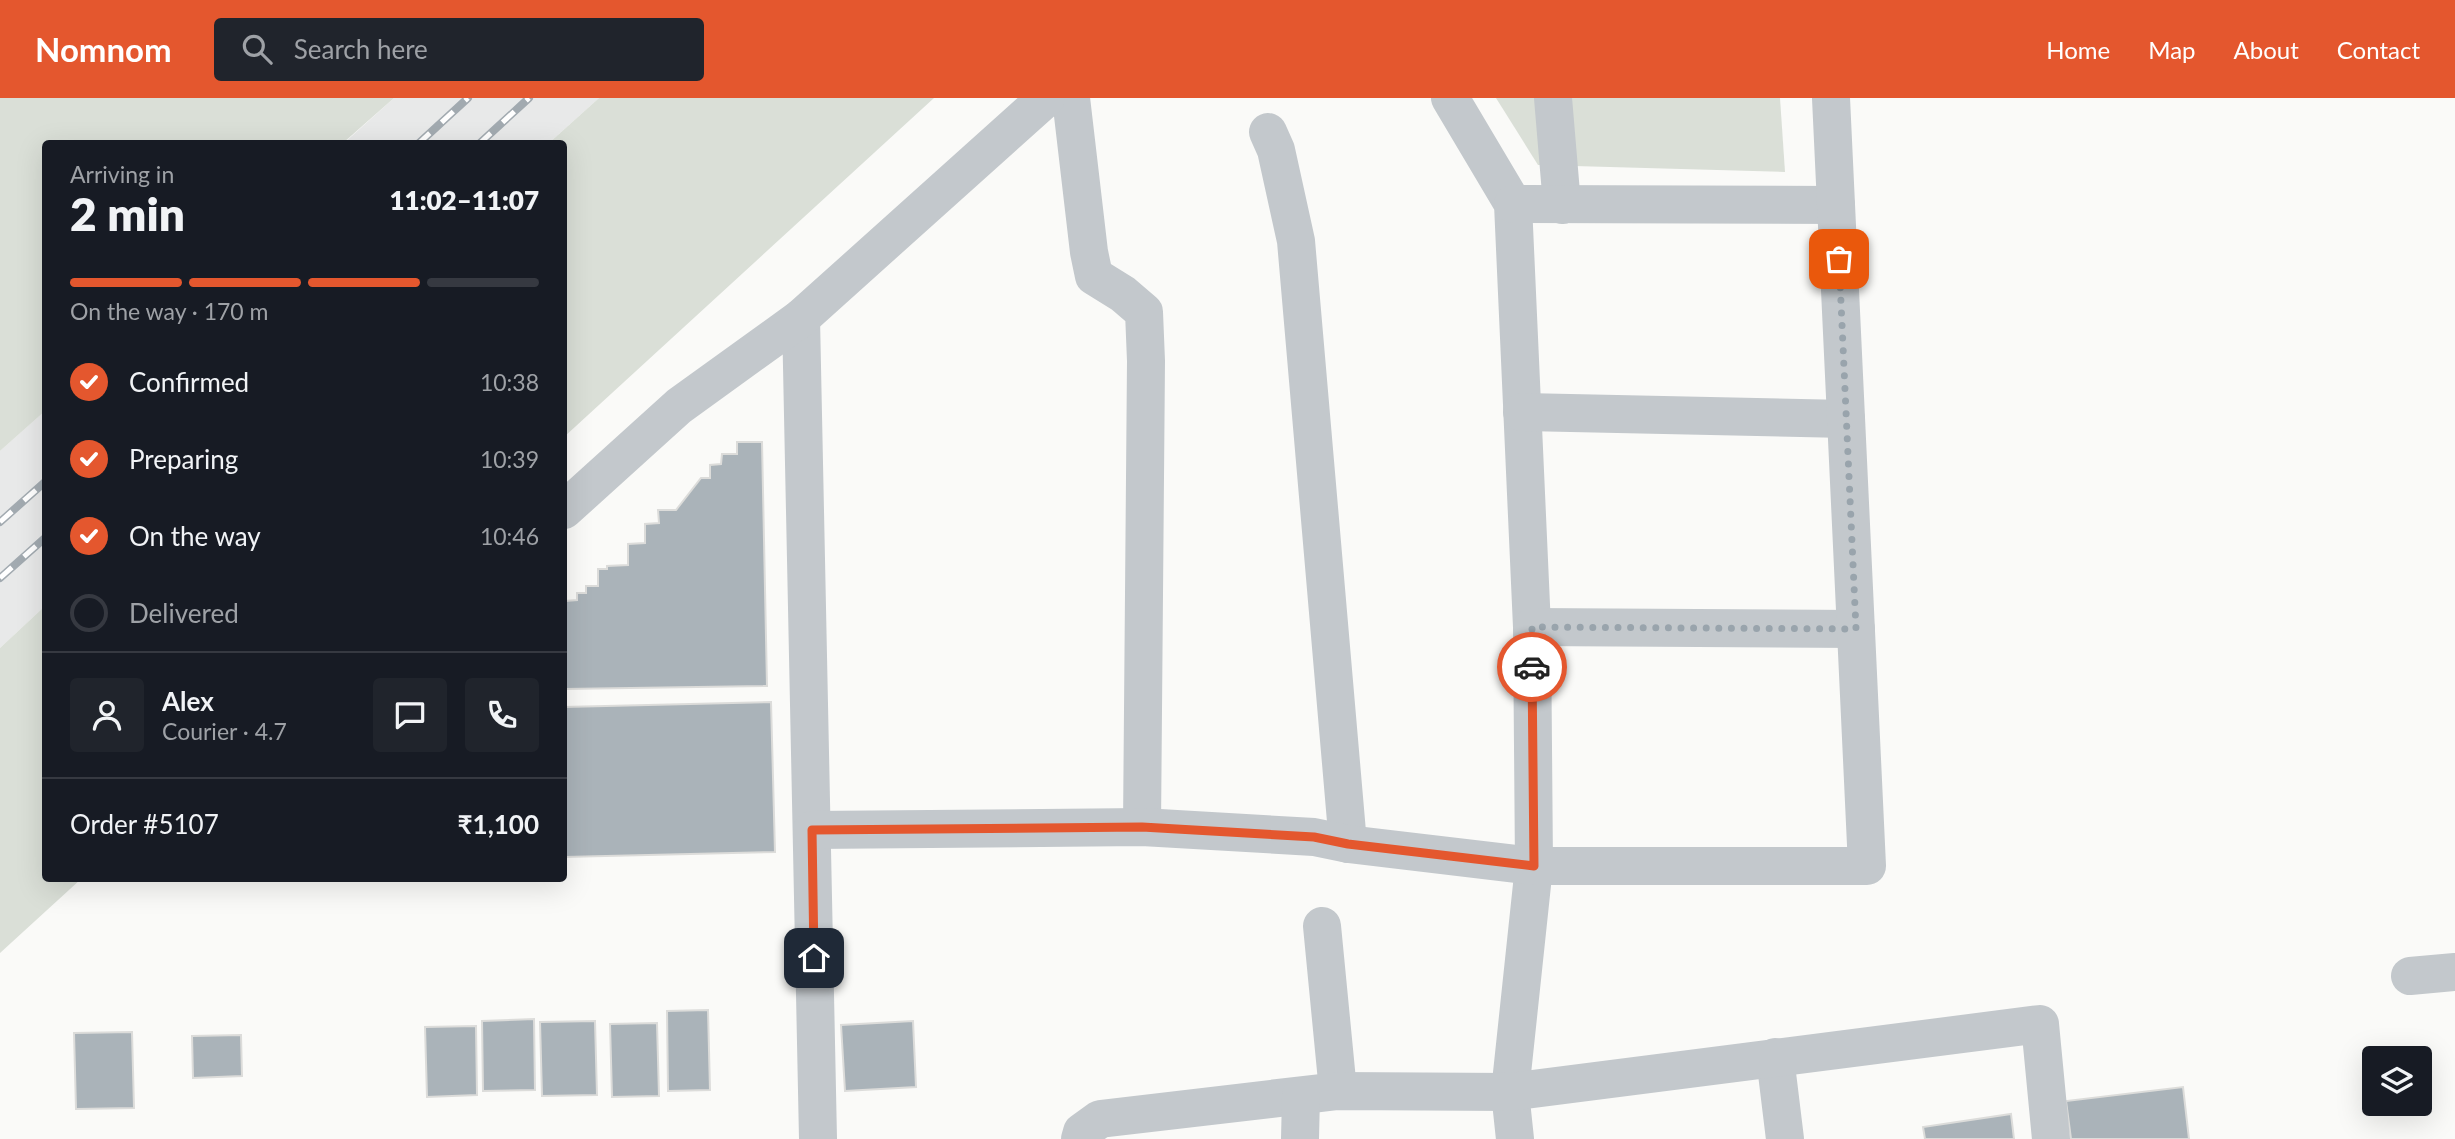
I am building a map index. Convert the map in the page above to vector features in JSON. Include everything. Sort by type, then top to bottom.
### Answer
[{"type":"street","points":[[567,507],[679,406],[802,318],[1046,98]]},
{"type":"street","points":[[1071,98],[1094,276],[1123,294],[1144,312],[1146,361],[1142,827]]},
{"type":"street","points":[[1450,98],[1513,204],[1532,627],[1534,866],[1510,1092],[1516,1139]]},
{"type":"street","points":[[1553,98],[1562,205]]},
{"type":"street","points":[[812,830],[1142,827],[1314,837],[1348,844],[1534,866],[1867,866],[1831,98]]},
{"type":"street","points":[[1268,132],[1276,150],[1296,241],[1348,844]]},
{"type":"street","points":[[1513,204],[1836,205]]},
{"type":"street","points":[[802,318],[818,1139]]},
{"type":"street","points":[[1522,412],[1846,419]]},
{"type":"street","points":[[1532,627],[1856,629]]},
{"type":"street","points":[[1300,1139],[1320,1093],[1322,926]]},
{"type":"street","points":[[2410,975],[2455,972]]},
{"type":"street","points":[[1080,1139],[1082,1132],[1100,1119],[1320,1093],[1510,1092],[2040,1024],[2051,1139]]},
{"type":"street","points":[[1775,1057],[1786,1139]]},
{"type":"shaded area","points":[[0,98],[394,98],[346,140],[42,140],[42,414],[0,451]]},
{"type":"shaded area","points":[[394,98],[599,98],[552,140],[347,140]]},
{"type":"shaded area","points":[[599,98],[934,98],[567,434],[567,140],[552,140]]},
{"type":"shaded area","points":[[1496,98],[1780,98],[1785,172],[1538,165]]},
{"type":"shaded area","points":[[42,414],[42,609],[0,648],[0,451]]},
{"type":"shaded area","points":[[42,609],[42,882],[78,882],[0,953],[0,648]]},
{"type":"building","points":[[737,442],[762,442],[767,686],[567,689],[567,601],[577,600],[577,593],[586,593],[586,586],[598,586],[598,569],[628,565],[628,544],[645,543],[645,524],[659,523],[658,510],[676,510],[701,478],[710,478],[710,465],[721,464],[722,454],[737,454]]},
{"type":"building","points":[[771,702],[775,852],[567,857],[567,707]]},
{"type":"building","points":[[708,1010],[710,1090],[668,1091],[667,1011]]},
{"type":"building","points":[[534,1019],[535,1090],[483,1091],[482,1021]]},
{"type":"building","points":[[595,1021],[597,1095],[542,1096],[540,1022]]},
{"type":"building","points":[[913,1021],[916,1087],[845,1091],[841,1025]]},
{"type":"building","points":[[657,1023],[659,1096],[612,1097],[610,1024]]},
{"type":"building","points":[[476,1026],[477,1095],[427,1097],[425,1027]]},
{"type":"building","points":[[132,1032],[134,1108],[76,1109],[74,1033]]},
{"type":"building","points":[[241,1035],[242,1076],[193,1078],[192,1036]]},
{"type":"building","points":[[2183,1087],[2189,1139],[2071,1139],[2066,1101]]},
{"type":"building","points":[[2011,1114],[2014,1139],[1925,1139],[1923,1127]]},
{"type":"railway","points":[[422,140],[468,98]]},
{"type":"railway","points":[[483,140],[529,98]]},
{"type":"railway","points":[[0,522],[42,485]]},
{"type":"railway","points":[[0,578],[42,541]]},
{"type":"way so far","points":[[1532,667],[1532,627],[1856,629],[1839,259]]},
{"type":"route","points":[[814,958],[812,830],[1142,827],[1314,837],[1348,844],[1534,866],[1532,667]]}]
